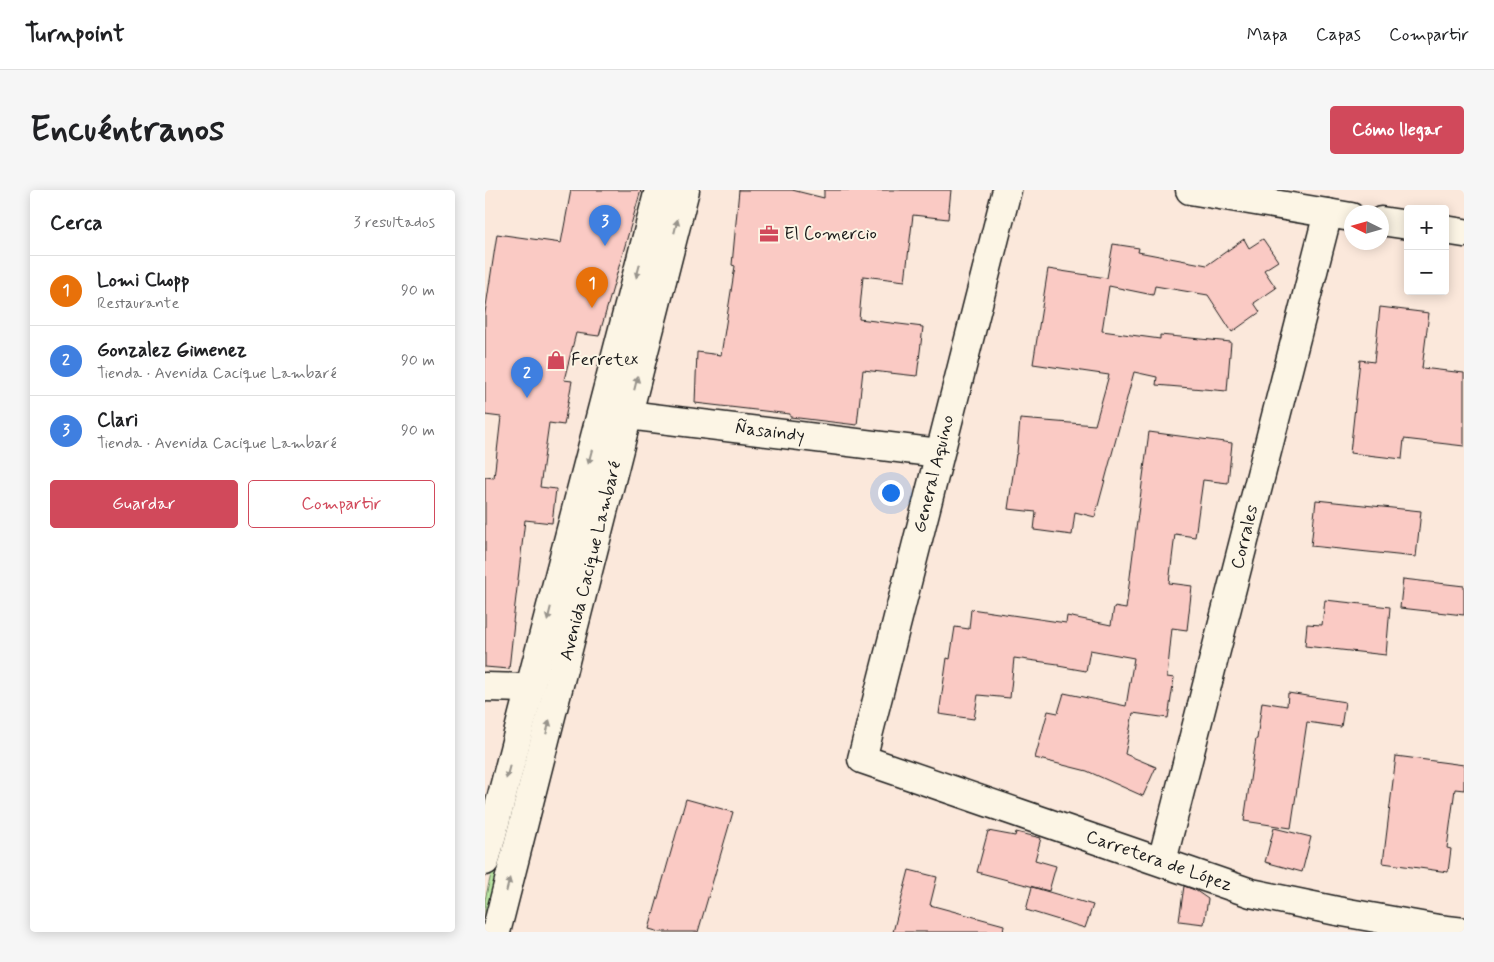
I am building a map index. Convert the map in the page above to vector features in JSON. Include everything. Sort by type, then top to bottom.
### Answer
[{"type":"street","name":"Avenida Cacique Lambaré","points":[[496,932],[615,412],[659,190]]},
{"type":"street","name":"Avenida Cacique Lambaré","points":[[485,861],[530,688],[685,190]]},
{"type":"street","name":"General Aquino","points":[[862,759],[1007,190]]},
{"type":"street","points":[[1190,190],[1340,215]]},
{"type":"street","name":"Corrales","points":[[1162,861],[1340,215]]},
{"type":"street","points":[[1389,222],[1404,224]]},
{"type":"street","points":[[1449,231],[1464,233]]},
{"type":"street","name":"Ñasaindy","points":[[615,412],[939,453]]},
{"type":"street","points":[[485,687],[530,688]]},
{"type":"street","name":"Carretera de López","points":[[862,759],[1251,893],[1337,912],[1447,931]]},
{"type":"green space","points":[[500,836],[507,836],[485,932],[485,900]]},
{"type":"building","points":[[571,190],[641,190],[599,336],[576,333],[564,380],[572,381],[564,425],[549,423],[540,487],[556,489],[552,523],[525,520],[509,669],[485,667],[485,477],[494,478],[501,417],[485,415],[485,313],[497,234],[561,243]]},
{"type":"building","points":[[739,190],[792,190],[824,198],[824,190],[951,190],[948,219],[913,215],[905,281],[863,276],[859,319],[923,327],[917,376],[863,370],[857,425],[790,417],[790,414],[695,403],[697,352],[721,355],[735,266],[732,265]]},
{"type":"building","points":[[1244,239],[1249,248],[1263,239],[1278,261],[1264,270],[1276,288],[1254,303],[1260,312],[1232,332],[1208,295],[1155,286],[1153,295],[1109,286],[1102,331],[1160,339],[1160,335],[1231,342],[1227,391],[1156,385],[1157,377],[1134,372],[1095,517],[1075,512],[1072,535],[1034,530],[1036,512],[1008,509],[1017,454],[1020,419],[1095,425],[1109,375],[1033,364],[1048,269],[1107,278],[1113,244],[1139,248],[1138,252],[1207,265]]},
{"type":"building","points":[[1380,307],[1429,313],[1422,368],[1464,373],[1464,446],[1404,439],[1402,459],[1350,453],[1360,360],[1374,362]]},
{"type":"building","points":[[1149,432],[1232,443],[1228,483],[1203,480],[1195,537],[1175,534],[1169,583],[1192,586],[1187,630],[1172,628],[1167,677],[1174,678],[1168,718],[1133,713],[1125,754],[1156,767],[1143,796],[1087,771],[1035,758],[1048,711],[1058,713],[1064,693],[1126,706],[1134,658],[1090,650],[1086,671],[1058,666],[1058,664],[1014,658],[1010,698],[978,695],[974,719],[939,714],[947,658],[950,659],[955,627],[969,629],[971,609],[1066,623],[1067,616],[1111,625],[1114,607],[1126,609]]},
{"type":"building","points":[[1316,500],[1421,511],[1416,557],[1311,546]]},
{"type":"building","points":[[1403,579],[1464,586],[1464,615],[1400,608]]},
{"type":"building","points":[[1325,600],[1390,607],[1386,655],[1305,646],[1307,624],[1322,625]]},
{"type":"building","points":[[1288,693],[1345,702],[1341,727],[1307,722],[1291,828],[1244,821],[1262,702],[1287,706]]},
{"type":"building","points":[[1396,756],[1464,765],[1464,790],[1455,789],[1447,848],[1451,849],[1448,872],[1383,863]]},
{"type":"building","points":[[686,799],[733,812],[698,932],[660,932],[649,929]]},
{"type":"building","points":[[1274,828],[1311,837],[1302,872],[1265,862]]},
{"type":"building","points":[[988,831],[1015,836],[1016,832],[1041,838],[1035,860],[1056,866],[1049,891],[977,872]]},
{"type":"building","points":[[909,870],[937,877],[930,905],[1004,925],[1003,932],[893,932]]},
{"type":"building","points":[[1184,886],[1195,890],[1208,899],[1204,924],[1179,921]]},
{"type":"building","points":[[1032,887],[1093,905],[1085,928],[1026,910]]},
{"type":"place","name":"El Comercio","points":[[769,234]]},
{"type":"place","name":"Clari","points":[[605,246]]},
{"type":"place","name":"Lomi Chopp","points":[[592,308]]},
{"type":"place","name":"Ferretex","points":[[556,360]]},
{"type":"place","name":"Gonzalez Gimenez","points":[[527,398]]}]
